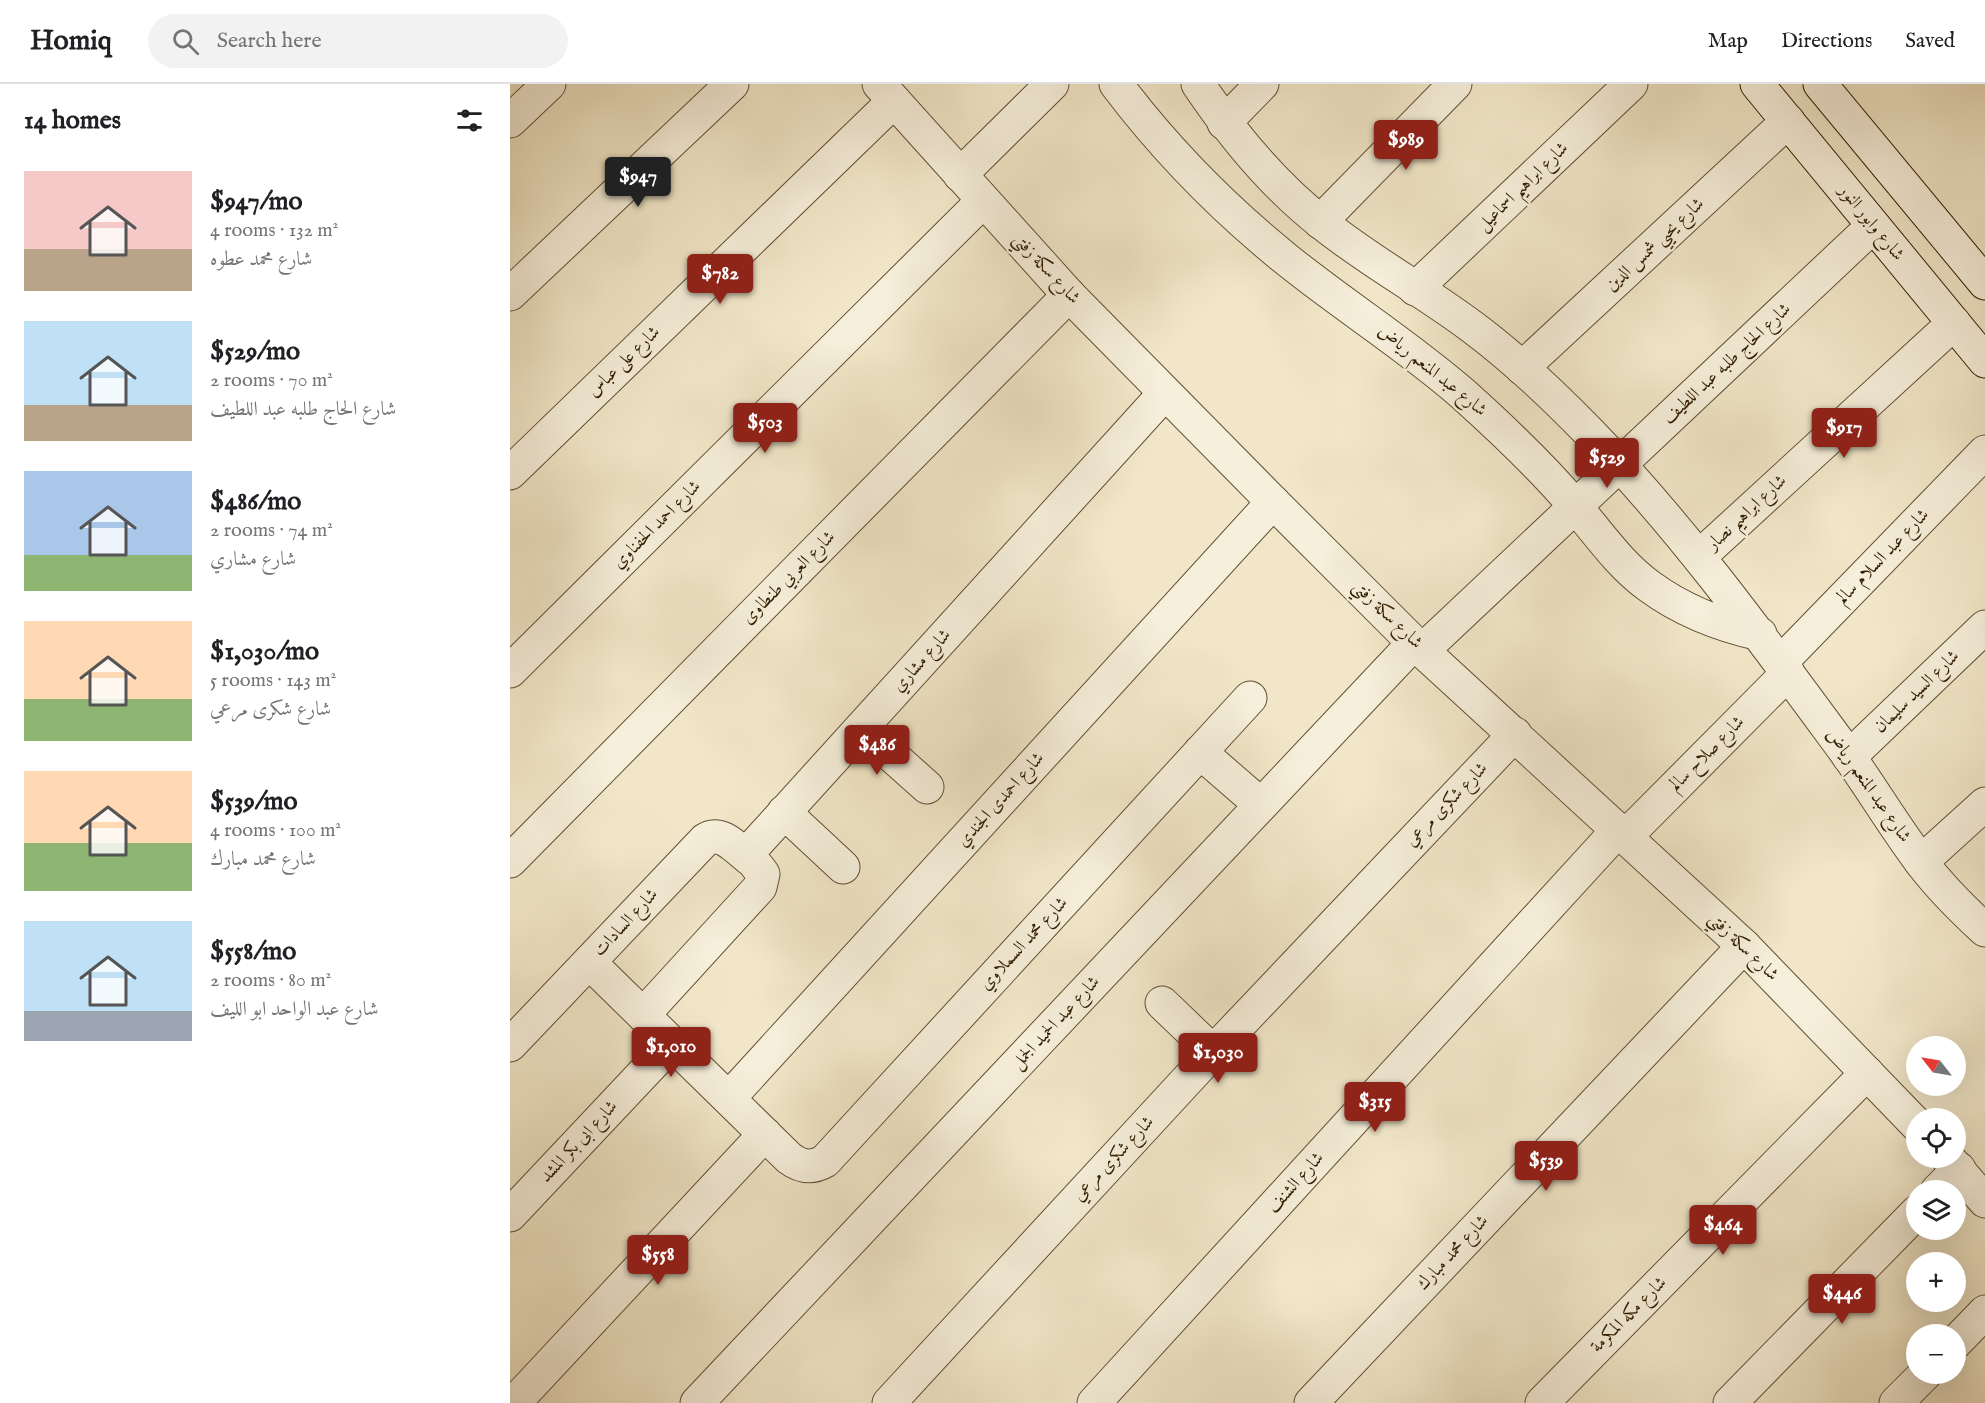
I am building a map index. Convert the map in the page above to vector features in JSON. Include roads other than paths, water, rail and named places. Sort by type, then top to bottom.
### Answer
[{"type":"street","points":[[510,121],[549,84]]},
{"type":"street","points":[[510,294],[732,84]]},
{"type":"street","points":[[960,175],[1052,84]]},
{"type":"street","name":"شارع عبد المنعم رياض","points":[[1116,84],[1168,147],[1242,221],[1286,259],[1422,359],[1532,460],[1576,507],[1624,565],[1674,603],[1701,617],[1760,634]]},
{"type":"street","name":"شارع عبد المنعم رياض","points":[[1198,84],[1224,123],[1269,175],[1320,222],[1351,246],[1471,326],[1522,368],[1620,465],[1699,557],[1760,634],[1921,862],[1942,887],[1985,930]]},
{"type":"street","points":[[1224,123],[1262,84]]},
{"type":"street","points":[[1320,222],[1455,84]]},
{"type":"street","name":"شارع ابراهيم اسماعيل","points":[[1415,289],[1631,84]]},
{"type":"street","name":"شارع وابور النور","points":[[1757,84],[1985,361]]},
{"type":"street","points":[[1820,84],[1985,283]]},
{"type":"street","name":"شارع سكة زفتي","points":[[887,93],[1069,295],[1273,502],[1419,646],[1744,946],[1906,1114]]},
{"type":"street","name":"شارع على عباس","points":[[510,473],[887,93]]},
{"type":"street","name":"شارع يحيي شمس الدين","points":[[1522,368],[1788,121]]},
{"type":"street","name":"شارع احمد الحفناوي","points":[[510,671],[983,201]]},
{"type":"street","name":"شارع الحاج طلبه عبد اللطيف","points":[[1419,646],[1576,507],[1873,226]]},
{"type":"street","name":"شارع العربي طنطاوى","points":[[510,861],[1069,295]]},
{"type":"street","name":"شارع ابراهيم نصار","points":[[1699,557],[1954,323]]},
{"type":"street","name":"شارع مشاري","points":[[750,859],[751,849],[1165,393]]},
{"type":"street","name":"شارع عبد السلام سالم","points":[[1784,668],[1985,452]]},
{"type":"street","name":"شارع احمدى الجندي","points":[[729,1098],[1273,502]]},
{"type":"street","name":"شارع السيد سليمان","points":[[1849,757],[1985,627]]},
{"type":"street","name":"شارع عبد الحميد الجمل","points":[[697,1403],[1261,806],[1419,646]]},
{"type":"street","name":"شارع صلاح سالم","points":[[1622,832],[1784,668]]},
{"type":"street","name":"شارع محمد السملاوي","points":[[765,1134],[797,1164],[806,1167],[817,1166],[825,1161],[1250,698]]},
{"type":"street","points":[[861,728],[927,787]]},
{"type":"street","name":"شارع شكرى مرعي","points":[[889,1403],[1213,1052],[1515,734]]},
{"type":"street","points":[[1200,752],[1261,806]]},
{"type":"street","points":[[1921,862],[1985,804]]},
{"type":"street","points":[[784,812],[843,867]]},
{"type":"street","name":"شارع الشنف","points":[[1094,1403],[1622,832]]},
{"type":"street","name":"شارع السادات","points":[[510,1045],[708,837],[723,838],[750,859]]},
{"type":"street","points":[[643,1015],[760,887],[763,874],[750,859]]},
{"type":"street","name":"شارع محمد مبارك","points":[[1311,1403],[1744,946]]},
{"type":"street","points":[[514,1403],[765,1134],[589,962]]},
{"type":"street","points":[[1162,1003],[1213,1052]]},
{"type":"street","name":"شارع ابى بكر المشد","points":[[510,1215],[672,1043]]},
{"type":"street","name":"شارع مكه المكرمة","points":[[1542,1403],[1867,1073]]},
{"type":"street","points":[[1948,1173],[1985,1201]]},
{"type":"street","points":[[1730,1403],[1906,1223]]},
{"type":"street","points":[[1966,1332],[1985,1312]]},
{"type":"street","points":[[1896,1403],[1915,1384]]}]
